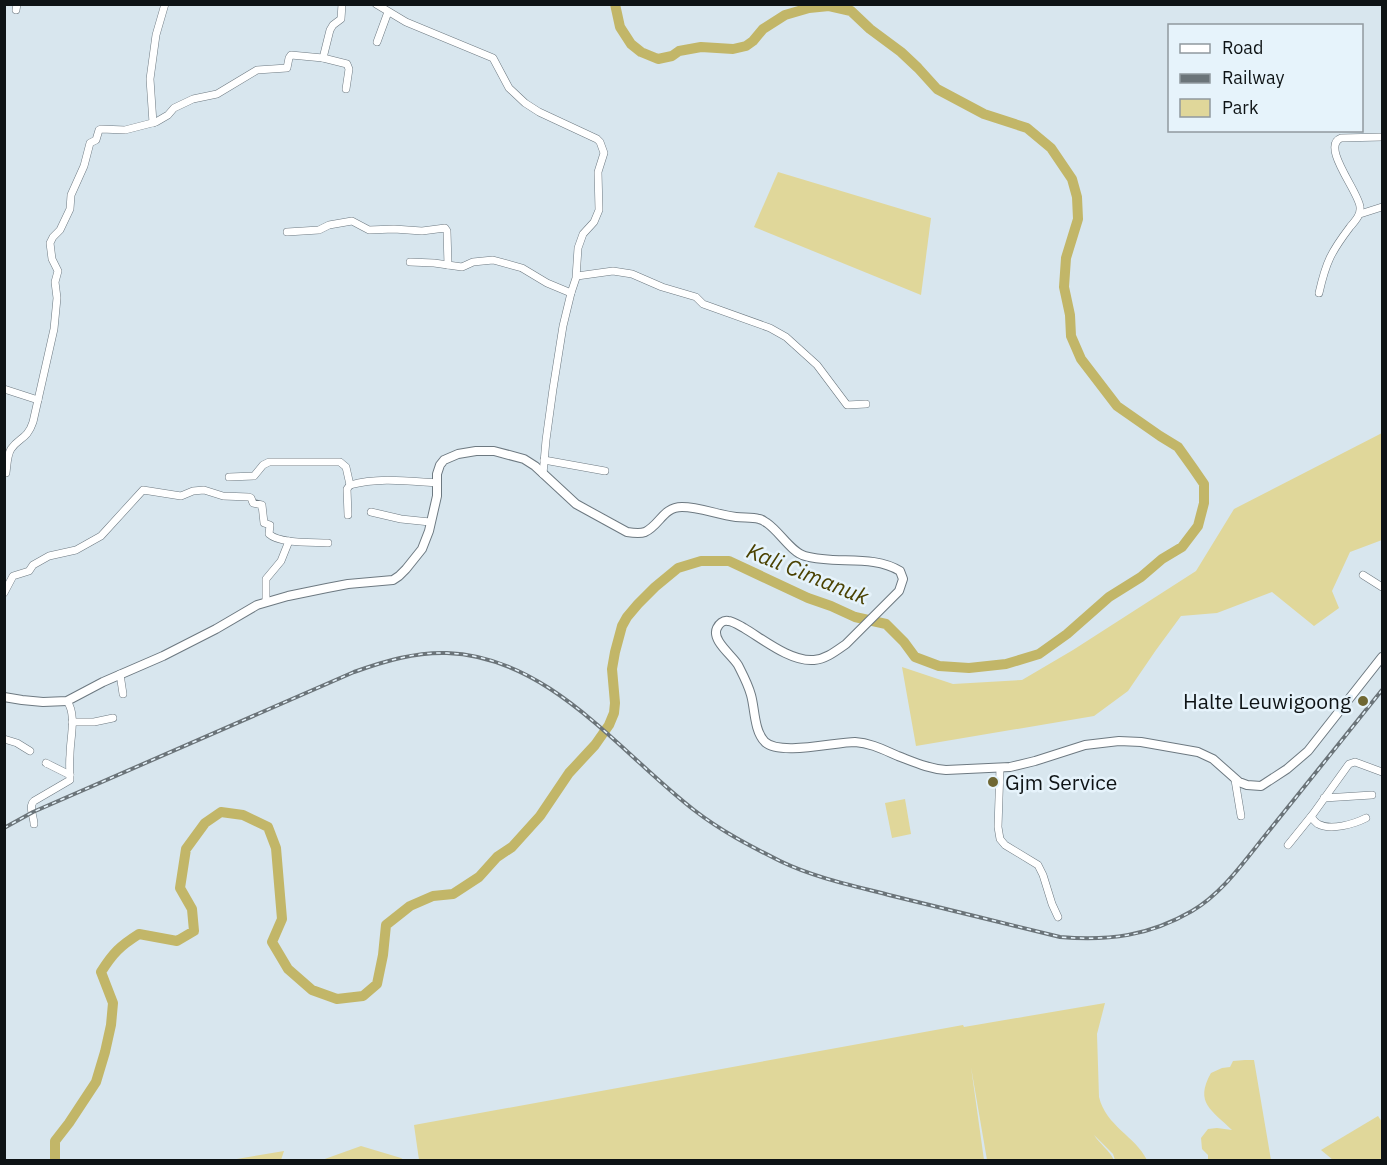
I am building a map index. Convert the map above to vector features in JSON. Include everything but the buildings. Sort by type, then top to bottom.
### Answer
[{"type":"main road","points":[[4,697],[44,702],[67,701],[93,686],[163,656],[257,605],[337,586],[393,580],[417,557],[422,549],[429,531],[437,496],[437,474],[440,465],[444,460],[458,454],[476,451],[494,451],[524,459],[535,466],[576,504],[627,532],[645,532],[674,507],[696,508],[737,518],[763,520],[805,556],[842,561],[872,561],[900,571],[903,579],[898,591],[846,644],[822,659],[795,658],[728,621],[716,628],[718,642],[735,661],[743,675],[751,695],[758,729],[765,742],[777,748],[861,742],[935,769],[946,770],[999,768],[1035,761],[1085,745],[1119,741],[1141,742],[1198,752],[1221,765],[1235,780],[1246,785],[1261,786],[1297,762],[1383,657]]},
{"type":"street","points":[[153,123],[150,79],[156,35],[165,4]]},
{"type":"street","points":[[323,58],[330,30],[341,19],[342,4]]},
{"type":"street","points":[[376,4],[406,22],[493,58],[509,88],[525,103],[538,112],[600,142],[603,153],[598,172],[598,210],[594,222],[583,234],[578,248],[577,276],[563,326],[556,368],[543,474]]},
{"type":"street","points":[[377,42],[388,12]]},
{"type":"street","points":[[6,473],[11,449],[30,430],[54,328],[57,298],[55,282],[58,271],[52,261],[50,243],[52,237],[60,230],[70,209],[71,195],[84,166],[90,143],[96,140],[99,130],[125,130],[153,123],[168,115],[174,108],[193,99],[216,94],[257,70],[287,68],[291,56],[323,58],[347,64],[349,69],[346,89]]},
{"type":"street","points":[[1360,214],[1359,203],[1334,150],[1335,143],[1341,138],[1383,137]]},
{"type":"street","points":[[1319,293],[1333,249],[1360,214],[1383,207]]},
{"type":"street","points":[[287,232],[319,230],[328,225],[352,221],[369,230],[422,231],[445,228],[448,265]]},
{"type":"street","points":[[410,262],[462,267],[484,260],[500,262],[522,268],[547,284],[571,293]]},
{"type":"street","points":[[577,276],[613,271],[632,274],[662,287],[696,297],[703,304],[770,328],[786,337],[817,365],[847,405],[866,404]]},
{"type":"street","points":[[804,353],[816,354]]},
{"type":"street","points":[[4,389],[38,400]]},
{"type":"street","points":[[544,460],[605,471]]},
{"type":"street","points":[[229,477],[255,476],[268,462],[340,462],[346,467],[350,485],[347,489],[348,515]]},
{"type":"street","points":[[350,485],[387,479],[437,483]]},
{"type":"street","points":[[4,574],[13,576],[25,573],[33,565],[50,556],[76,550],[101,536],[143,490],[181,496],[193,491],[204,490],[223,496],[250,497],[253,502],[262,505],[264,524],[270,525],[269,534],[273,538],[328,543]]},
{"type":"street","points":[[371,512],[401,519],[430,522]]},
{"type":"street","points":[[266,602],[266,579],[281,561],[289,540]]},
{"type":"street","points":[[1363,575],[1383,587]]},
{"type":"street","points":[[4,593],[13,576]]},
{"type":"street","points":[[120,674],[123,694]]},
{"type":"street","points":[[34,824],[31,804],[70,780],[72,722],[70,705],[67,701]]},
{"type":"street","points":[[72,722],[94,722],[113,718]]},
{"type":"street","points":[[4,739],[17,743],[30,752]]},
{"type":"street","points":[[1288,845],[1349,764],[1353,762],[1383,772]]},
{"type":"street","points":[[46,763],[70,775]]},
{"type":"street","points":[[999,768],[998,827],[1000,839],[1005,845],[1038,865],[1058,917]]},
{"type":"street","points":[[1235,780],[1241,816]]},
{"type":"street","points":[[1324,798],[1372,795]]},
{"type":"street","points":[[1311,817],[1318,824],[1328,826],[1347,825],[1366,818]]},
{"type":"green space","points":[[778,172],[931,218],[921,295],[754,227]]},
{"type":"green space","points":[[1382,433],[1382,540],[1350,552],[1332,591],[1339,608],[1314,626],[1272,592],[1217,613],[1181,616],[1128,691],[1094,716],[916,746],[902,667],[953,684],[1022,680],[1196,571],[1234,509]]},
{"type":"green space","points":[[905,799],[911,834],[892,838],[885,803]]},
{"type":"green space","points":[[1105,1003],[1097,1034],[1099,1097],[1108,1116],[1147,1160],[1115,1160],[1113,1154],[1094,1135],[1114,1160],[987,1160],[971,1067],[984,1160],[419,1160],[414,1125],[963,1025],[964,1027]]},
{"type":"green space","points":[[1254,1060],[1271,1160],[1208,1160],[1208,1155],[1202,1149],[1201,1138],[1208,1129],[1232,1130],[1208,1105],[1204,1092],[1206,1083],[1211,1073],[1230,1067],[1233,1061]]},
{"type":"green space","points":[[1378,1116],[1382,1122],[1382,1160],[1333,1160],[1321,1150]]},
{"type":"green space","points":[[361,1146],[401,1158],[404,1160],[322,1160]]},
{"type":"green space","points":[[284,1151],[281,1160],[231,1160]]},
{"type":"waterway","name":"Kali Cimanuk","points":[[55,1160],[55,1141],[96,1082],[105,1052],[113,1003],[101,972],[117,950],[139,934],[177,941],[194,931],[192,909],[180,888],[186,849],[205,823],[221,812],[243,815],[268,827],[276,848],[282,919],[272,942],[288,969],[312,990],[337,999],[363,996],[377,984],[386,925],[410,906],[433,896],[453,894],[479,877],[497,857],[512,847],[540,816],[569,773],[595,745],[609,725],[614,713],[612,669],[622,626],[638,604],[678,568],[701,561],[729,561],[855,617],[886,624],[915,657],[939,666],[969,668],[1006,664],[1039,654],[1067,634],[1109,597],[1182,547],[1198,526],[1204,503],[1204,484],[1178,447],[1117,406],[1081,359],[1071,336],[1070,315],[1064,287],[1066,258],[1078,219],[1077,197],[1072,179],[1051,148],[1027,128],[984,114],[937,89],[901,52],[870,29],[851,11],[829,6],[809,8],[785,15],[763,29],[746,46],[733,49],[701,47],[679,51],[672,56],[658,59],[641,52],[631,44],[620,27],[615,4]]},
{"type":"railway","points":[[4,828],[33,812],[354,672],[400,658],[447,653],[484,659],[518,671],[551,689],[581,711],[704,818],[747,844],[793,867],[850,885],[1060,937],[1112,937],[1160,926],[1192,911],[1214,895],[1242,865],[1382,690]]},
{"type":"place","name":"Halte Leuwigoong","points":[[1363,701]]},
{"type":"place","name":"Gjm Service","points":[[993,782]]}]
